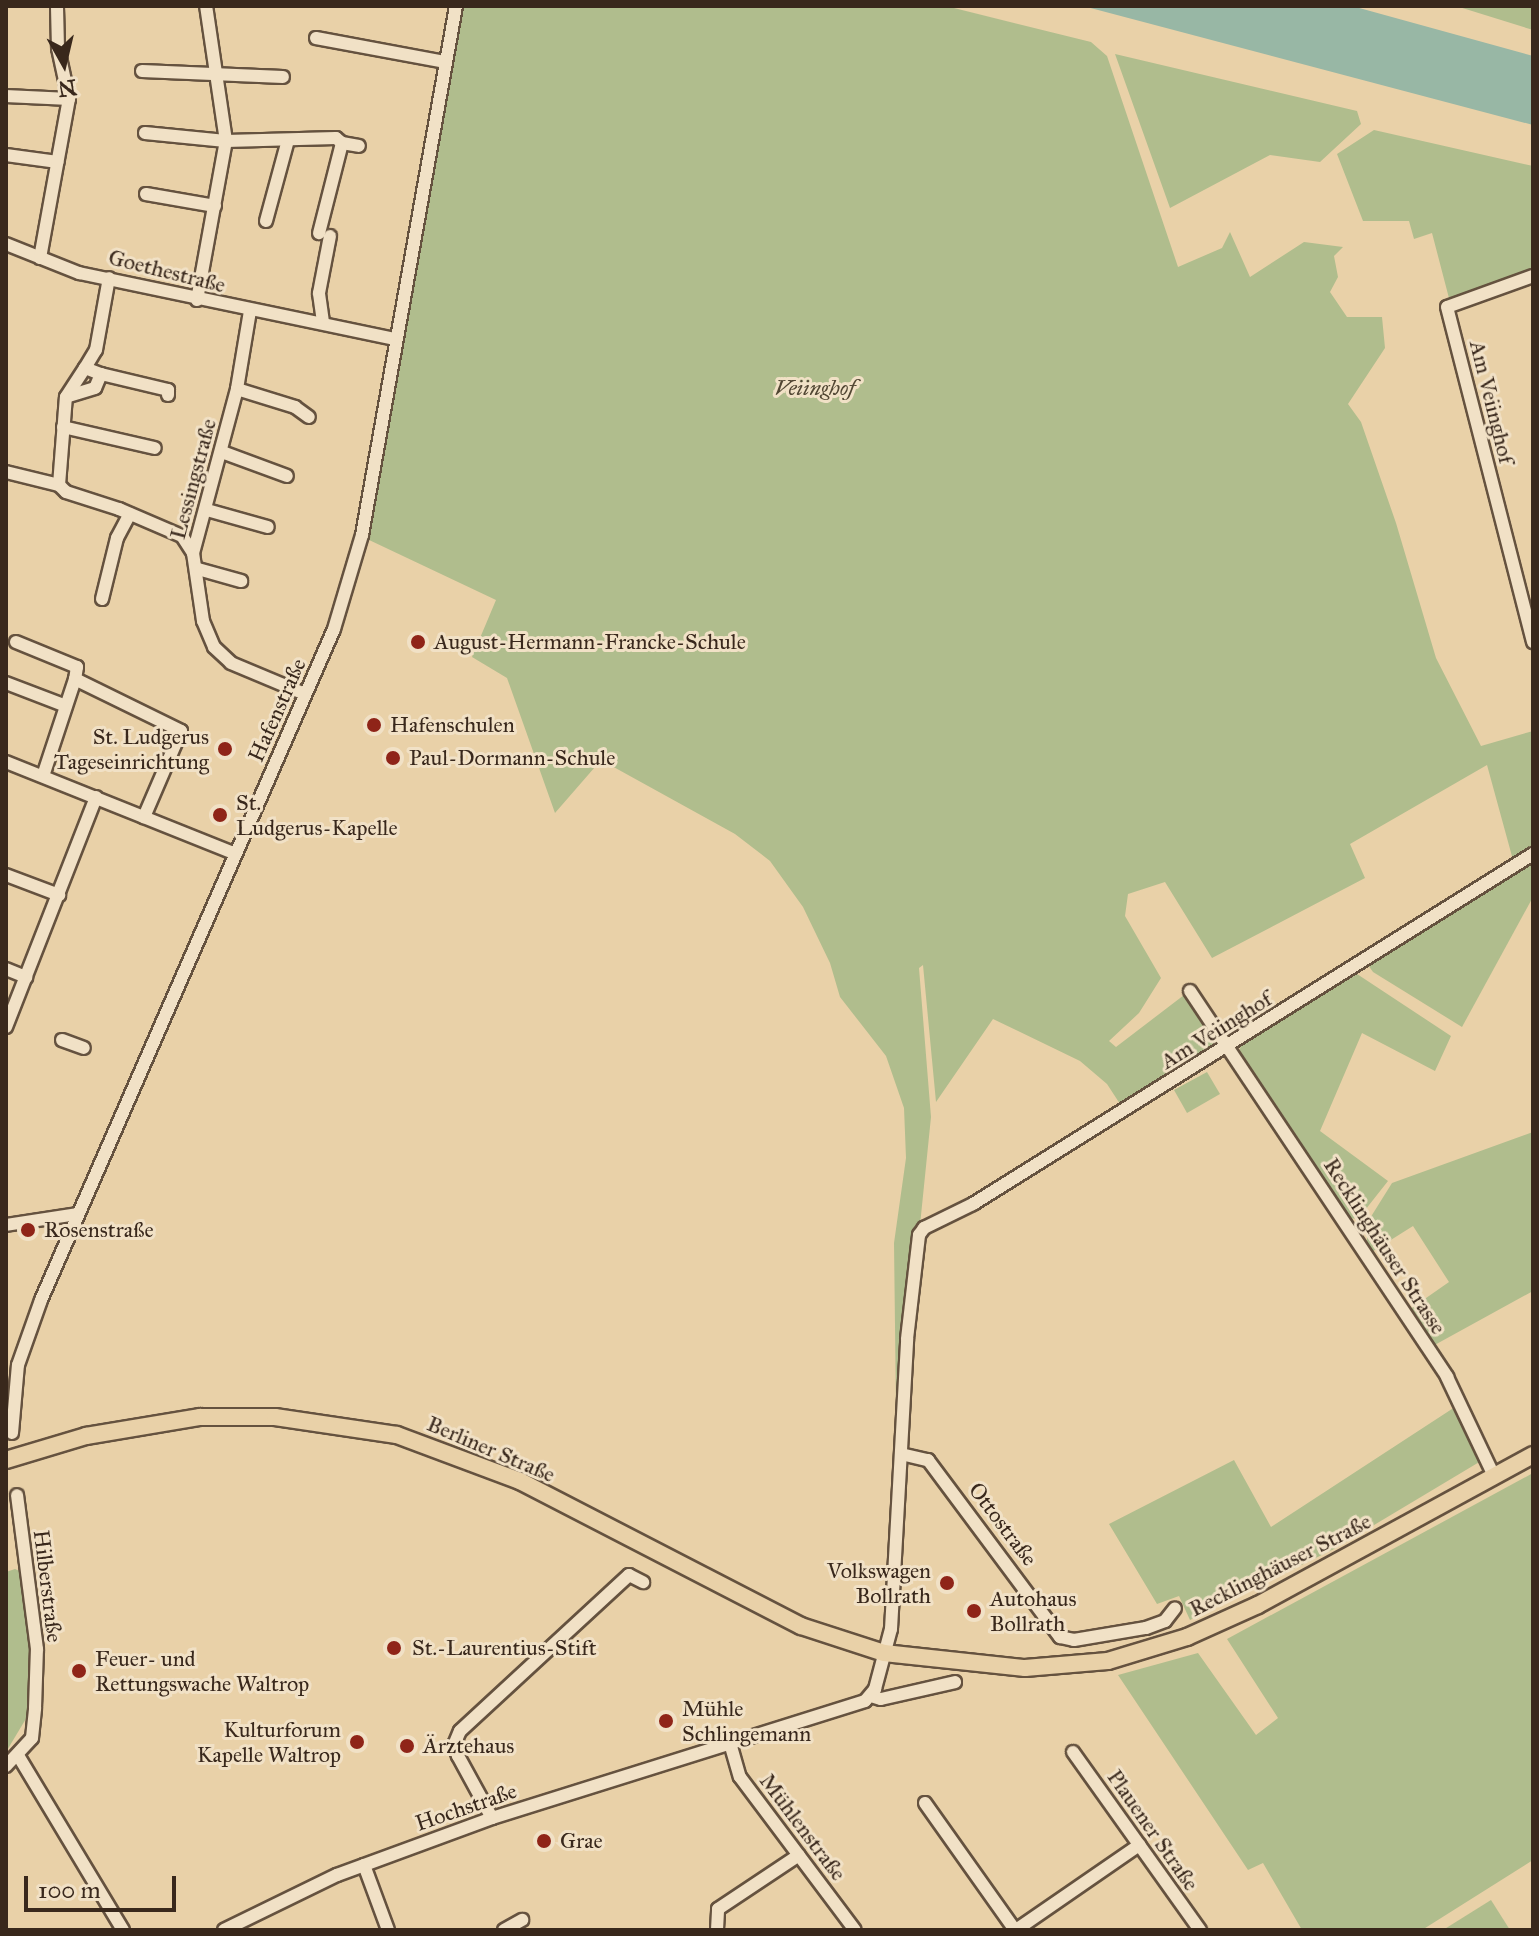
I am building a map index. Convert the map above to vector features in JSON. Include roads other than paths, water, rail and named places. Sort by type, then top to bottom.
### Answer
[{"type":"main road","name":"Berliner Straße","points":[[6,1460],[86,1436],[200,1417],[275,1417],[397,1435],[520,1481],[801,1626],[884,1653]]},
{"type":"main road","name":"Recklinghäuser Straße","points":[[884,1653],[1025,1668],[1108,1661],[1140,1652],[1258,1605],[1533,1455]]},
{"type":"street","points":[[40,258],[69,99],[58,48],[57,6]]},
{"type":"street","points":[[197,300],[226,141],[206,6]]},
{"type":"street","name":"Hafenstraße","points":[[12,1433],[18,1365],[77,1214],[334,629],[362,535],[394,339],[456,6]]},
{"type":"street","points":[[316,38],[446,62]]},
{"type":"street","points":[[142,71],[283,77]]},
{"type":"street","points":[[6,96],[69,99]]},
{"type":"street","points":[[145,133],[226,141],[324,138],[359,146]]},
{"type":"street","points":[[266,221],[288,140]]},
{"type":"street","points":[[323,322],[319,293],[324,234],[342,143]]},
{"type":"street","points":[[6,155],[58,162]]},
{"type":"street","points":[[146,194],[215,206]]},
{"type":"street","name":"Goethestraße","points":[[6,244],[40,258],[197,300],[323,322],[394,339]]},
{"type":"street","name":"Am Veiinghof","points":[[1533,276],[1447,307],[1533,642]]},
{"type":"street","points":[[59,485],[66,397],[85,368],[104,322],[109,278]]},
{"type":"street","name":"Lessingstraße","points":[[250,311],[237,389],[193,553],[198,569],[203,621],[214,647],[231,663],[305,694]]},
{"type":"street","points":[[85,368],[168,390],[168,395]]},
{"type":"street","points":[[66,397],[95,388],[101,374]]},
{"type":"street","points":[[237,389],[295,407],[309,417]]},
{"type":"street","points":[[63,427],[155,448]]},
{"type":"street","points":[[222,452],[287,476]]},
{"type":"street","points":[[6,472],[59,485],[182,536],[193,553]]},
{"type":"street","points":[[207,510],[268,527]]},
{"type":"street","points":[[102,599],[117,538],[130,514]]},
{"type":"street","points":[[198,569],[241,581]]},
{"type":"street","points":[[16,642],[77,667],[43,776]]},
{"type":"street","points":[[75,679],[181,731],[144,817]]},
{"type":"street","points":[[6,683],[66,706]]},
{"type":"street","points":[[6,762],[234,853]]},
{"type":"street","points":[[6,1027],[96,797]]},
{"type":"street","name":"Am Veiinghof","points":[[901,1454],[919,1235],[1230,1045],[1533,854]]},
{"type":"street","points":[[6,875],[59,895]]},
{"type":"street","points":[[6,969],[26,977]]},
{"type":"street","name":"Recklinghäuser Strasse","points":[[1190,991],[1230,1045],[1447,1377],[1494,1476]]},
{"type":"street","points":[[62,1040],[84,1048]]},
{"type":"street","points":[[6,1225],[77,1214]]},
{"type":"street","points":[[730,1743],[858,1705],[871,1696],[891,1629],[901,1454]]},
{"type":"street","name":"Ottostraße","points":[[901,1454],[928,1460],[1016,1572],[1045,1624],[1060,1637]]},
{"type":"street","name":"Hilberstraße","points":[[17,1495],[37,1649],[32,1738],[19,1757]]},
{"type":"street","points":[[492,1818],[458,1756],[454,1745],[460,1731],[629,1575],[643,1582]]},
{"type":"street","name":"Recklinghäuser Straße","points":[[1060,1637],[1086,1639],[1146,1628],[1165,1621],[1175,1608]]},
{"type":"street","points":[[871,1696],[881,1699],[955,1682]]},
{"type":"street","name":"Hochstraße","points":[[224,1930],[364,1865],[492,1818],[730,1743]]},
{"type":"street","name":"Mühlenstraße","points":[[730,1743],[740,1777],[855,1930]]},
{"type":"street","name":"Plauener Straße","points":[[1073,1752],[1200,1930]]},
{"type":"street","points":[[6,1766],[19,1757],[123,1930]]},
{"type":"street","points":[[925,1803],[1015,1930],[1139,1845]]},
{"type":"street","points":[[717,1930],[718,1909],[799,1855]]},
{"type":"street","points":[[364,1865],[388,1930]]},
{"type":"street","points":[[504,1930],[522,1920]]},
{"type":"place","name":"August-Hermann-Francke-Schule","points":[[418,642]]},
{"type":"place","name":"Hafenschulen","points":[[374,725]]},
{"type":"place","name":"St. Ludgerus Tageseinrichtung","points":[[225,749]]},
{"type":"place","name":"Paul-Dormann-Schule","points":[[393,758]]},
{"type":"place","name":"St. Ludgerus-Kapelle","points":[[220,815]]},
{"type":"place","name":"Rosenstraße","points":[[28,1230]]},
{"type":"place","name":"Volkswagen Bollrath","points":[[947,1583]]},
{"type":"place","name":"Autohaus Bollrath","points":[[974,1611]]},
{"type":"place","name":"St.-Laurentius-Stift","points":[[394,1648]]},
{"type":"place","name":"Feuer- und Rettungswache Waltrop","points":[[79,1671]]},
{"type":"place","name":"Mühle Schlingemann","points":[[666,1721]]},
{"type":"place","name":"Kulturforum Kapelle Waltrop","points":[[357,1742]]},
{"type":"place","name":"Ärztehaus","points":[[407,1746]]},
{"type":"place","name":"Grae","points":[[544,1841]]},
{"type":"park label","name":"Veiinghof","points":[[815,388]]}]
